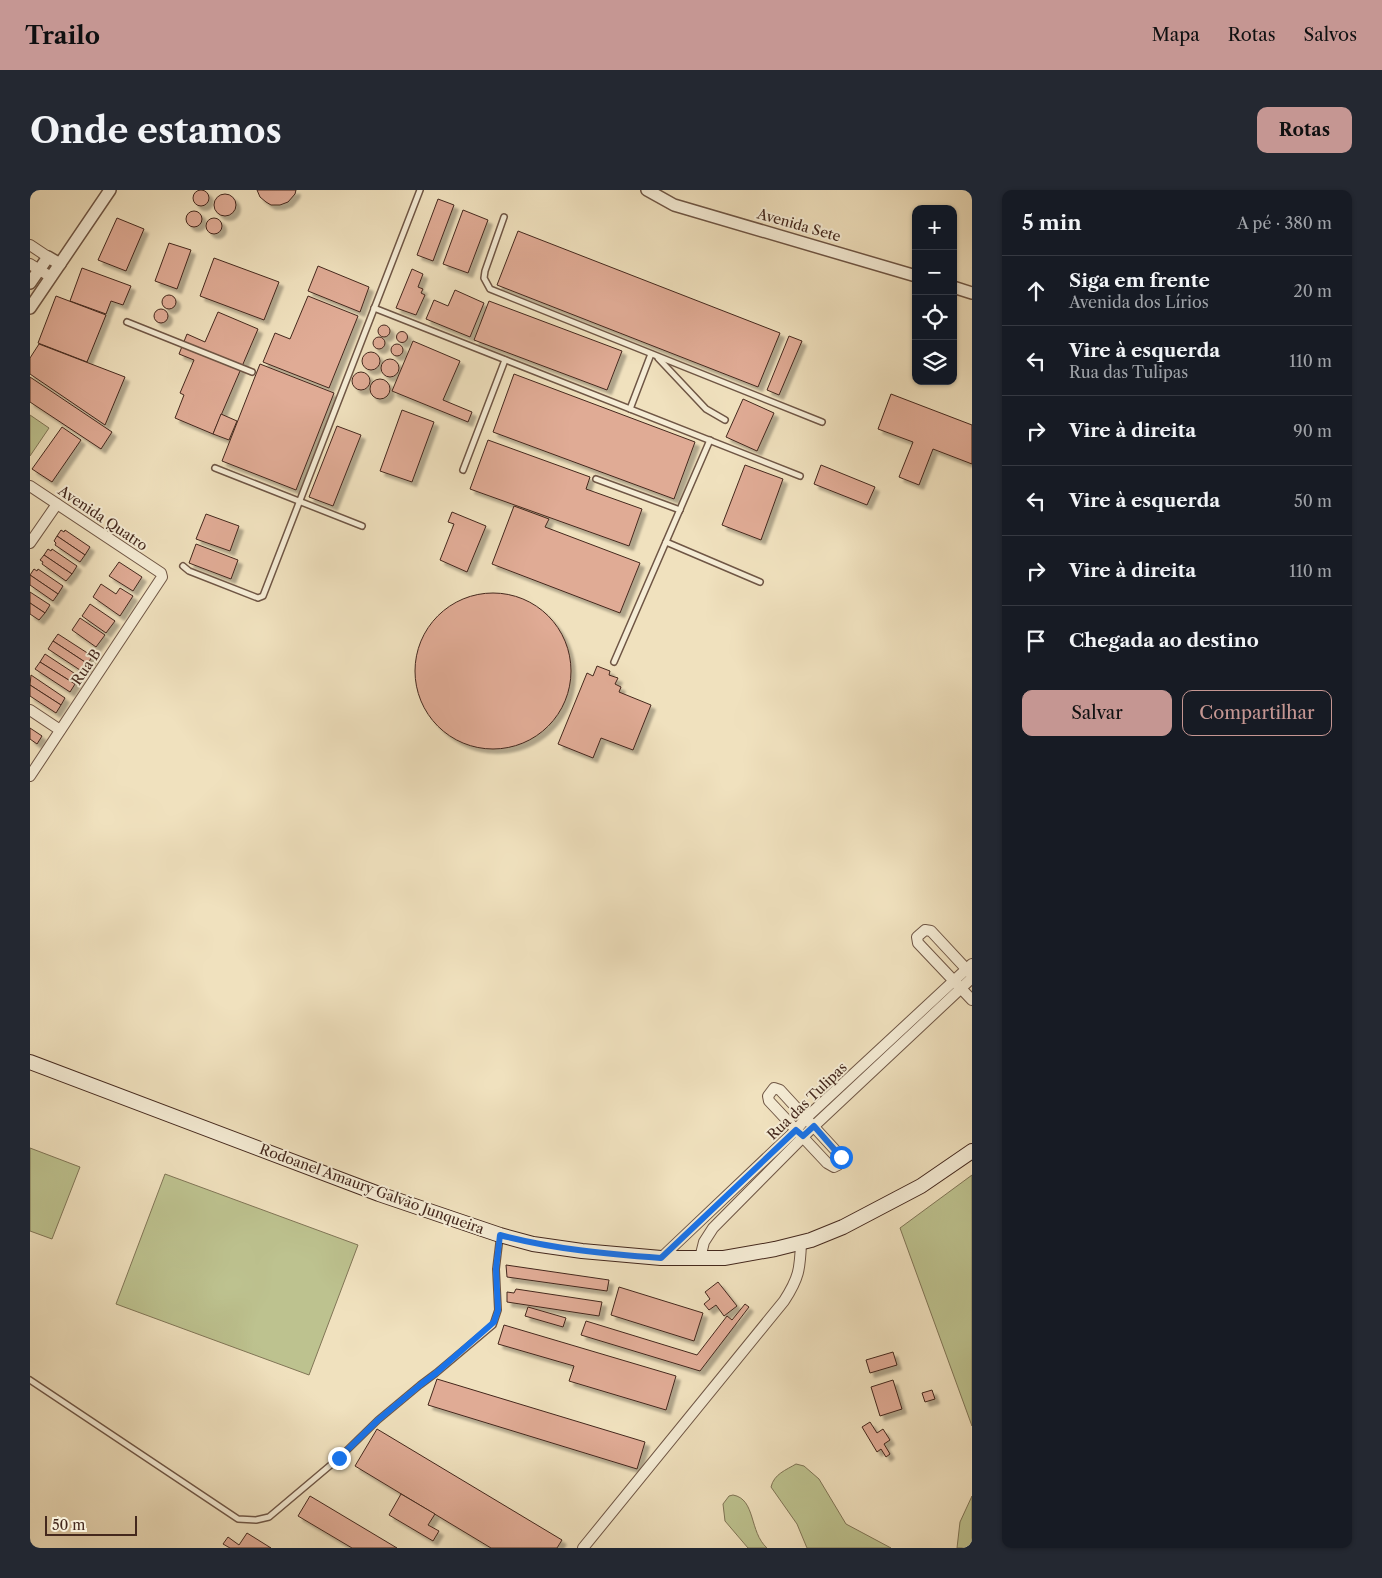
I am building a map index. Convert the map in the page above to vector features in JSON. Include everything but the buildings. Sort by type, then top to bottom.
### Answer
[{"type":"main road","name":"Rodoanel Amaury Galvão Junqueira","points":[[30,1062],[370,1190],[500,1235],[533,1244],[582,1251],[661,1258],[724,1258],[801,1243],[843,1227],[890,1203],[921,1186],[972,1151]]},
{"type":"street","points":[[30,308],[110,190]]},
{"type":"street","name":"Avenida Sete","points":[[647,190],[674,205],[912,275]]},
{"type":"street","points":[[30,245],[60,264]]},
{"type":"street","points":[[30,283],[35,267],[48,257]]},
{"type":"street","points":[[35,267],[51,277]]},
{"type":"street","points":[[957,288],[972,293]]},
{"type":"street","name":"Avenida Quatro","points":[[30,486],[162,573]]},
{"type":"street","points":[[30,543],[57,504]]},
{"type":"street","name":"Rua B","points":[[30,776],[162,580],[162,573]]},
{"type":"street","points":[[30,710],[60,730]]},
{"type":"street","points":[[971,972],[926,932],[917,937],[918,943],[972,1000]]},
{"type":"street","name":"Rua das Tulipas","points":[[700,1258],[704,1242],[713,1228],[800,1133],[806,1118],[971,972]]},
{"type":"street","name":"Rua das Tulipas","points":[[661,1258],[800,1133],[814,1126],[957,985]]},
{"type":"street","points":[[774,1088],[780,1090],[814,1126],[841,1157],[838,1164],[834,1167],[769,1102],[770,1092],[774,1088]]},
{"type":"street","points":[[583,1548],[784,1300],[798,1277],[801,1243]]},
{"type":"lane","points":[[183,566],[189,571],[258,598],[263,596],[420,190]]},
{"type":"lane","points":[[504,217],[485,271],[484,278],[490,289],[822,422]]},
{"type":"lane","points":[[374,308],[800,476]]},
{"type":"lane","points":[[127,322],[252,372]]},
{"type":"lane","points":[[630,409],[654,356]]},
{"type":"lane","points":[[654,356],[706,409],[725,420]]},
{"type":"lane","points":[[463,470],[505,360]]},
{"type":"lane","points":[[614,662],[710,440]]},
{"type":"lane","points":[[215,468],[362,526]]},
{"type":"lane","points":[[596,479],[680,510]]},
{"type":"lane","points":[[666,542],[760,582]]},
{"type":"lane","points":[[30,1380],[238,1519],[256,1520],[269,1517],[339,1458],[378,1420],[492,1325],[496,1320],[498,1310],[496,1269],[500,1235]]},
{"type":"green space","points":[[30,415],[49,428],[30,456]]},
{"type":"green space","points":[[30,1148],[80,1167],[52,1239],[30,1231]]},
{"type":"green space","points":[[165,1174],[358,1245],[309,1375],[116,1304]]},
{"type":"green space","points":[[972,1175],[972,1426],[900,1228]]},
{"type":"green space","points":[[796,1464],[804,1466],[819,1479],[846,1524],[891,1548],[807,1548],[797,1524],[771,1487],[775,1479],[784,1470]]},
{"type":"green space","points":[[733,1495],[740,1498],[749,1509],[757,1534],[767,1548],[748,1548],[725,1521],[723,1504],[729,1496]]},
{"type":"green space","points":[[972,1496],[972,1548],[957,1548],[960,1522]]},
{"type":"route","points":[[339,1458],[378,1420],[479,1335],[490,1328],[496,1320],[498,1296],[496,1269],[500,1235],[533,1244],[582,1251],[661,1258],[796,1130],[803,1136],[814,1126],[841,1157]]}]
